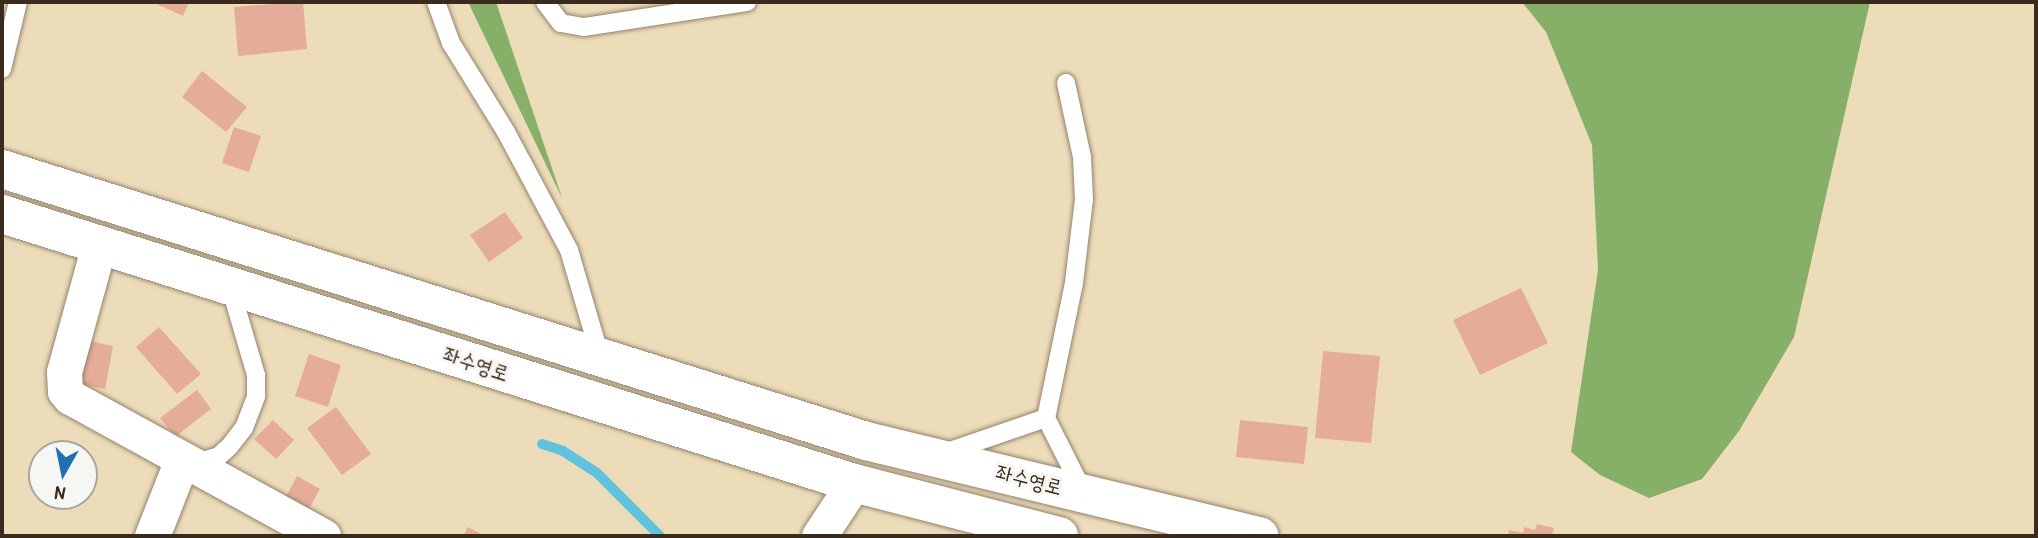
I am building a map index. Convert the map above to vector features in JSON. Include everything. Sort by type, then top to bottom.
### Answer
[{"type":"street","name":"좌수영로","points":[[2,169],[866,441],[1260,536]]},
{"type":"street","name":"좌수영로","points":[[2,214],[854,483],[1059,536]]},
{"type":"street","points":[[99,245],[64,372],[63,388],[70,397],[323,536]]},
{"type":"street","points":[[152,536],[186,462]]},
{"type":"street","points":[[819,536],[854,483]]},
{"type":"lane","points":[[2,69],[18,2]]},
{"type":"lane","points":[[436,2],[451,43],[506,132],[569,250],[600,356]]},
{"type":"lane","points":[[545,2],[561,23],[584,27],[712,5],[747,2]]},
{"type":"lane","points":[[1066,83],[1082,157],[1084,200],[1074,283],[1046,418],[1084,494]]},
{"type":"lane","points":[[186,462],[207,461],[229,447],[244,428],[256,396],[256,375],[230,286]]},
{"type":"lane","points":[[932,457],[1046,418]]},
{"type":"green space","points":[[468,2],[496,2],[562,198]]},
{"type":"green space","points":[[1522,2],[1870,2],[1794,337],[1739,431],[1702,479],[1649,498],[1600,475],[1571,452],[1598,270],[1592,145],[1546,32]]},
{"type":"building","points":[[152,2],[189,2],[183,16]]},
{"type":"building","points":[[303,2],[307,49],[238,56],[234,7]]},
{"type":"building","points":[[202,71],[247,107],[226,132],[182,97]]},
{"type":"building","points":[[234,127],[261,136],[249,172],[222,163]]},
{"type":"building","points":[[505,212],[523,238],[489,262],[470,235]]},
{"type":"building","points":[[1521,288],[1548,343],[1480,375],[1453,320]]},
{"type":"building","points":[[159,327],[201,374],[177,394],[136,347]]},
{"type":"building","points":[[85,340],[113,346],[105,389],[77,384]]},
{"type":"building","points":[[1323,351],[1380,356],[1371,443],[1315,438]]},
{"type":"building","points":[[309,354],[341,365],[328,407],[295,396]]},
{"type":"building","points":[[197,390],[211,409],[175,437],[160,418]]},
{"type":"building","points":[[336,407],[371,454],[342,475],[307,428]]},
{"type":"building","points":[[273,420],[294,440],[276,459],[254,439]]},
{"type":"building","points":[[1240,420],[1308,427],[1304,464],[1236,457]]},
{"type":"building","points":[[297,476],[320,489],[308,511],[285,498]]},
{"type":"building","points":[[1537,524],[1554,528],[1552,536],[1508,536],[1509,530],[1523,533],[1524,527],[1535,530]]},
{"type":"building","points":[[468,527],[485,536],[463,536]]},
{"type":"waterway","points":[[542,444],[563,451],[597,473],[660,536]]}]
